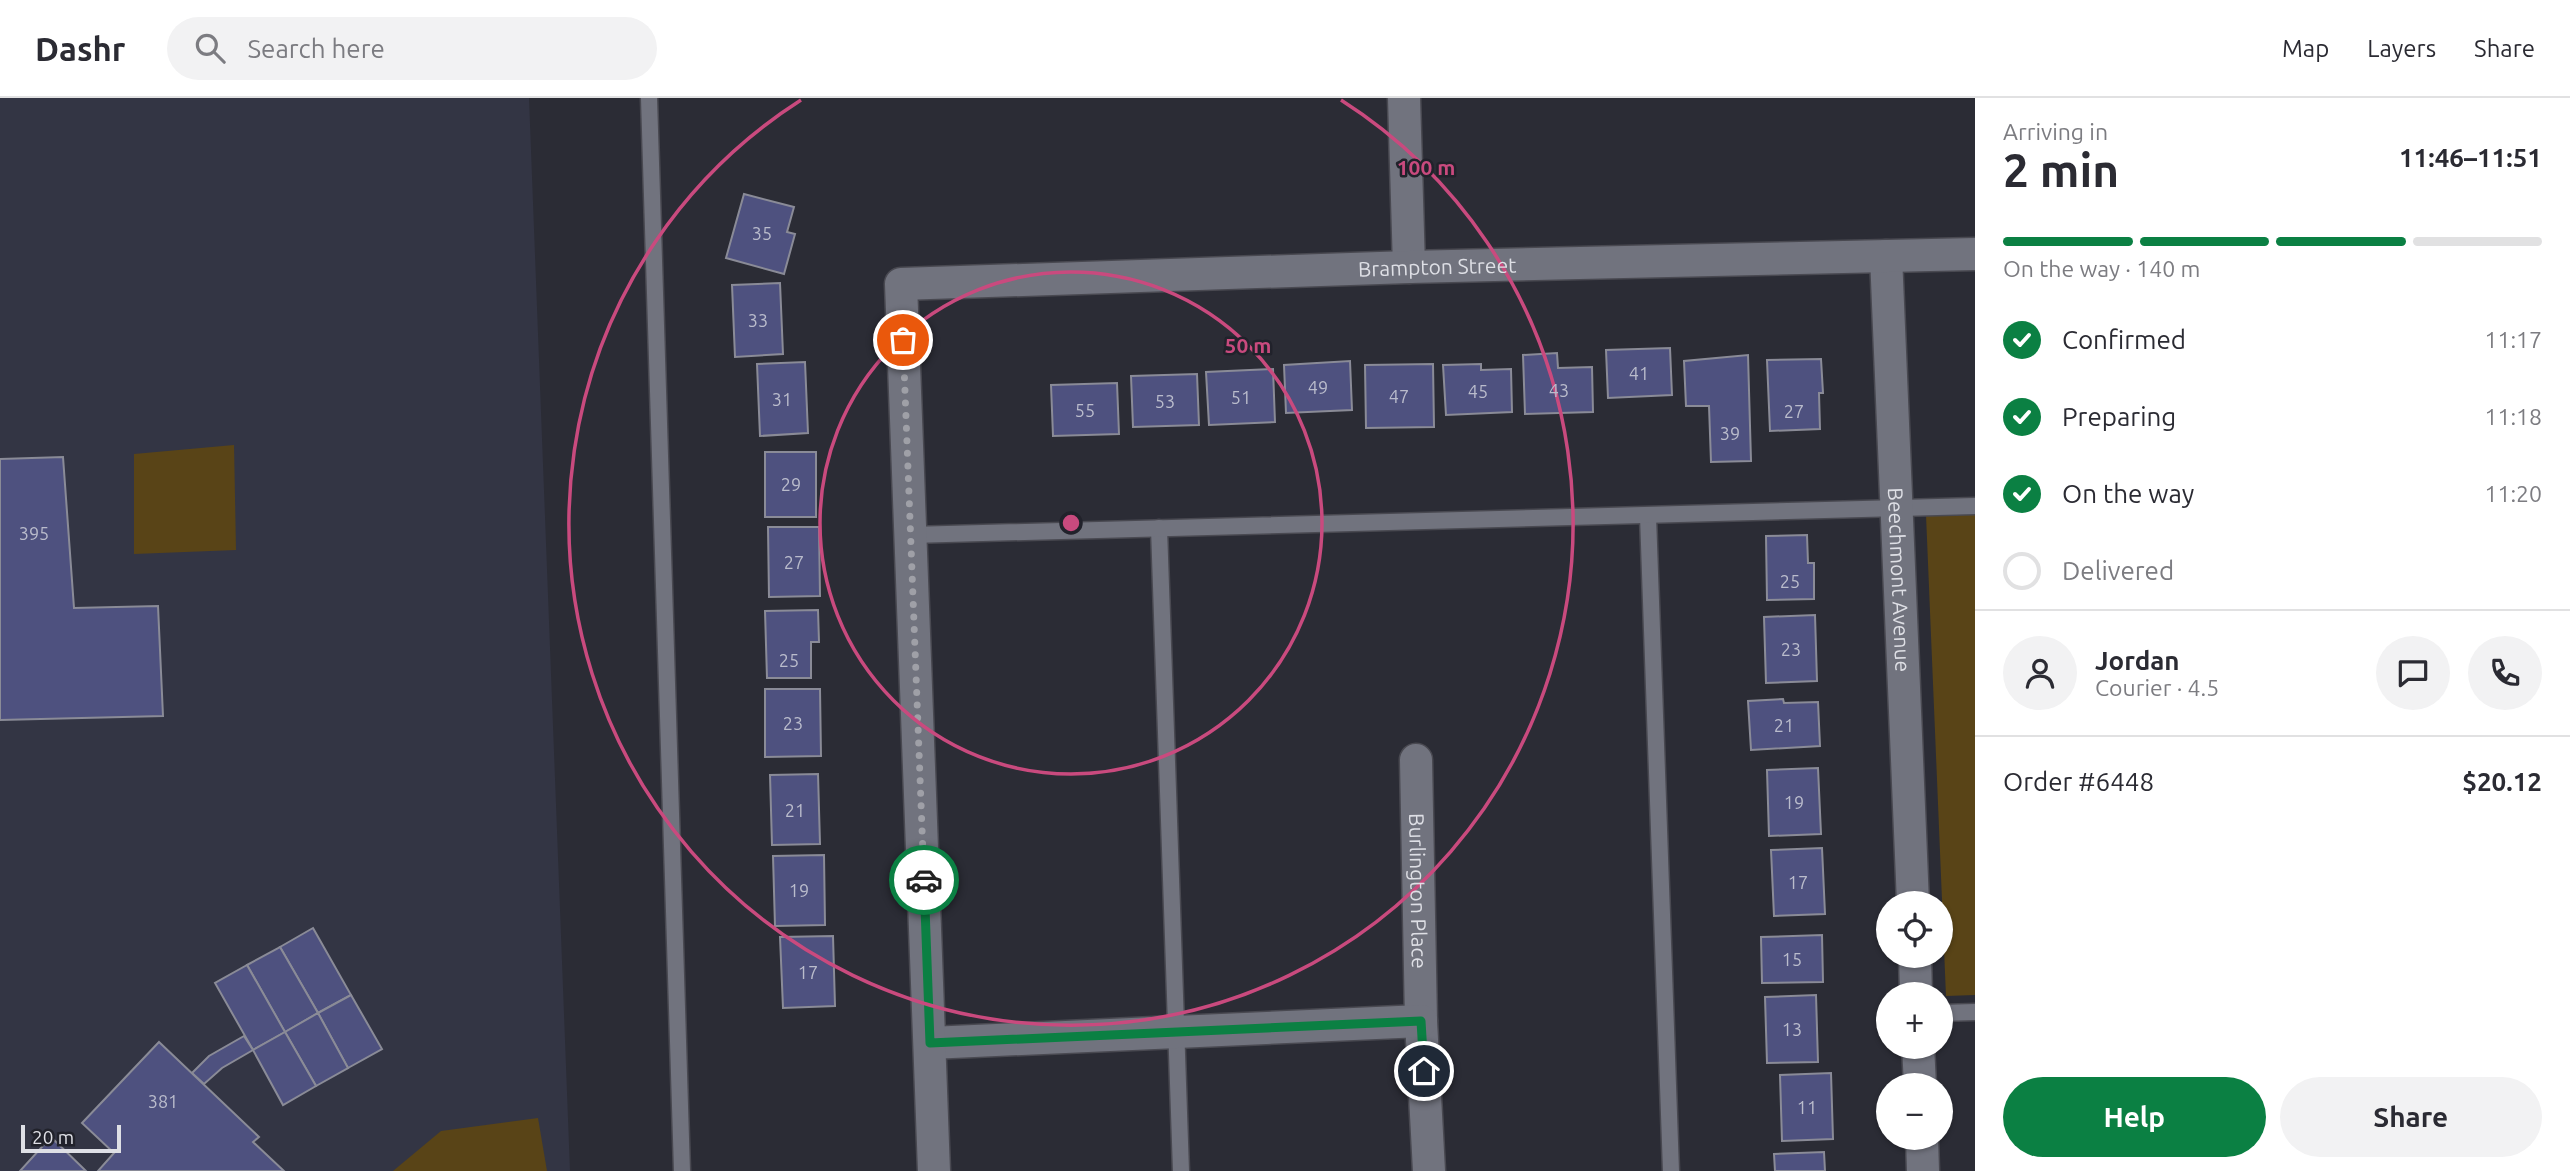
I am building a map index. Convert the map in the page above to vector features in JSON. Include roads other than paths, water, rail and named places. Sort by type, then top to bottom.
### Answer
[{"type":"street","points":[[1404,98],[1409,268]]},
{"type":"street","name":"Brampton Street","points":[[911,535],[901,284],[1975,254]]},
{"type":"street","name":"Beechmont Avenue","points":[[1886,257],[1913,891]]},
{"type":"street","points":[[911,535],[934,1171]]},
{"type":"street","name":"Burlington Place","points":[[1416,760],[1421,1021],[1429,1171]]},
{"type":"street","points":[[930,1043],[1421,1021]]},
{"type":"street","points":[[1922,1150],[1923,1171]]},
{"type":"lane","points":[[649,98],[682,1171]]},
{"type":"lane","points":[[911,535],[1975,506]]},
{"type":"lane","points":[[1648,516],[1671,1171]]},
{"type":"lane","points":[[1159,528],[1181,1171]]},
{"type":"lane","points":[[1953,1013],[1975,1012]]}]
